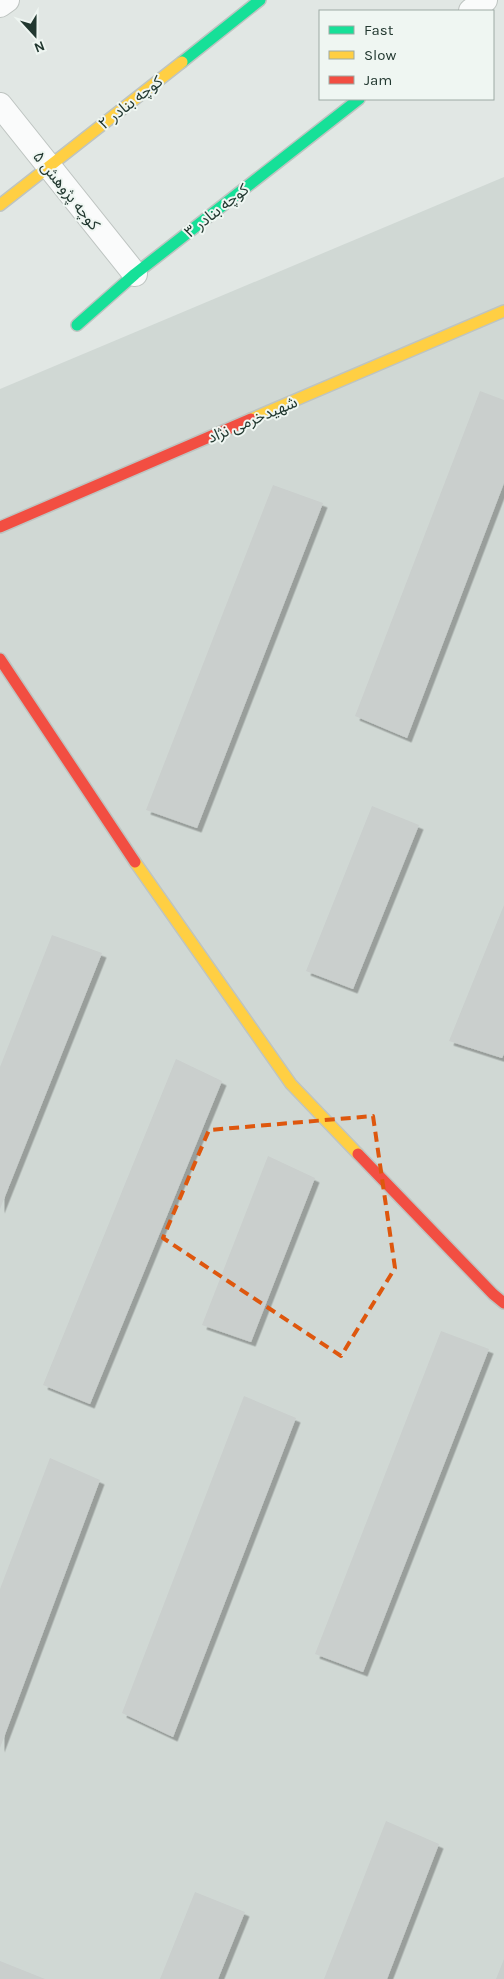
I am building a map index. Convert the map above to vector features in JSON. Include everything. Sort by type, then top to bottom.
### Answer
[{"type":"street","points":[[0,5],[7,0]]},
{"type":"street","name":"کوچه بنادر ۲","points":[[0,205],[260,0]]},
{"type":"street","points":[[472,10],[485,0]]},
{"type":"street","name":"کوچه بنادر ۳","points":[[76,325],[135,274],[358,100]]},
{"type":"street","name":"کوچه پژوهش ۵","points":[[0,105],[135,274]]},
{"type":"street","name":"شهیدخرمی نژاد","points":[[0,527],[504,311]]},
{"type":"street","points":[[0,659],[118,839],[291,1084],[493,1294],[504,1303]]},
{"type":"highlighted area","points":[[373,1116],[395,1268],[341,1356],[163,1238],[209,1130]]},
{"type":"shaded area","points":[[504,177],[504,1979],[0,1979],[0,389]]},
{"type":"building","points":[[480,391],[504,400],[504,483],[407,738],[355,716]]},
{"type":"building","points":[[273,485],[323,503],[197,828],[146,810]]},
{"type":"building","points":[[372,806],[419,825],[353,989],[306,971]]},
{"type":"building","points":[[504,905],[504,1054],[502,1058],[449,1041]]},
{"type":"building","points":[[52,935],[102,953],[0,1209],[0,1067]]},
{"type":"building","points":[[176,1059],[222,1081],[90,1404],[43,1385]]},
{"type":"building","points":[[268,1156],[315,1178],[251,1342],[202,1325]]},
{"type":"building","points":[[441,1331],[489,1349],[363,1672],[315,1654]]},
{"type":"building","points":[[244,1396],[296,1418],[173,1737],[122,1713]]},
{"type":"building","points":[[50,1458],[100,1480],[0,1748],[0,1589]]},
{"type":"building","points":[[386,1821],[439,1844],[387,1979],[324,1979]]},
{"type":"building","points":[[195,1892],[245,1912],[218,1979],[160,1979]]},
{"type":"building","points":[[504,1959],[504,1979],[496,1979]]},
{"type":"building","points":[[0,1961],[45,1979],[0,1979]]},
{"type":"traffic: fast","points":[[182,62],[260,0]]},
{"type":"traffic: fast","points":[[77,325],[135,274],[358,100]]},
{"type":"traffic: slow","points":[[0,205],[182,62]]},
{"type":"traffic: slow","points":[[251,419],[504,311]]},
{"type":"traffic: slow","points":[[135,862],[291,1084],[358,1154]]},
{"type":"traffic: jam","points":[[0,527],[251,419]]},
{"type":"traffic: jam","points":[[0,659],[135,862]]},
{"type":"traffic: jam","points":[[358,1154],[493,1294],[504,1303]]}]
